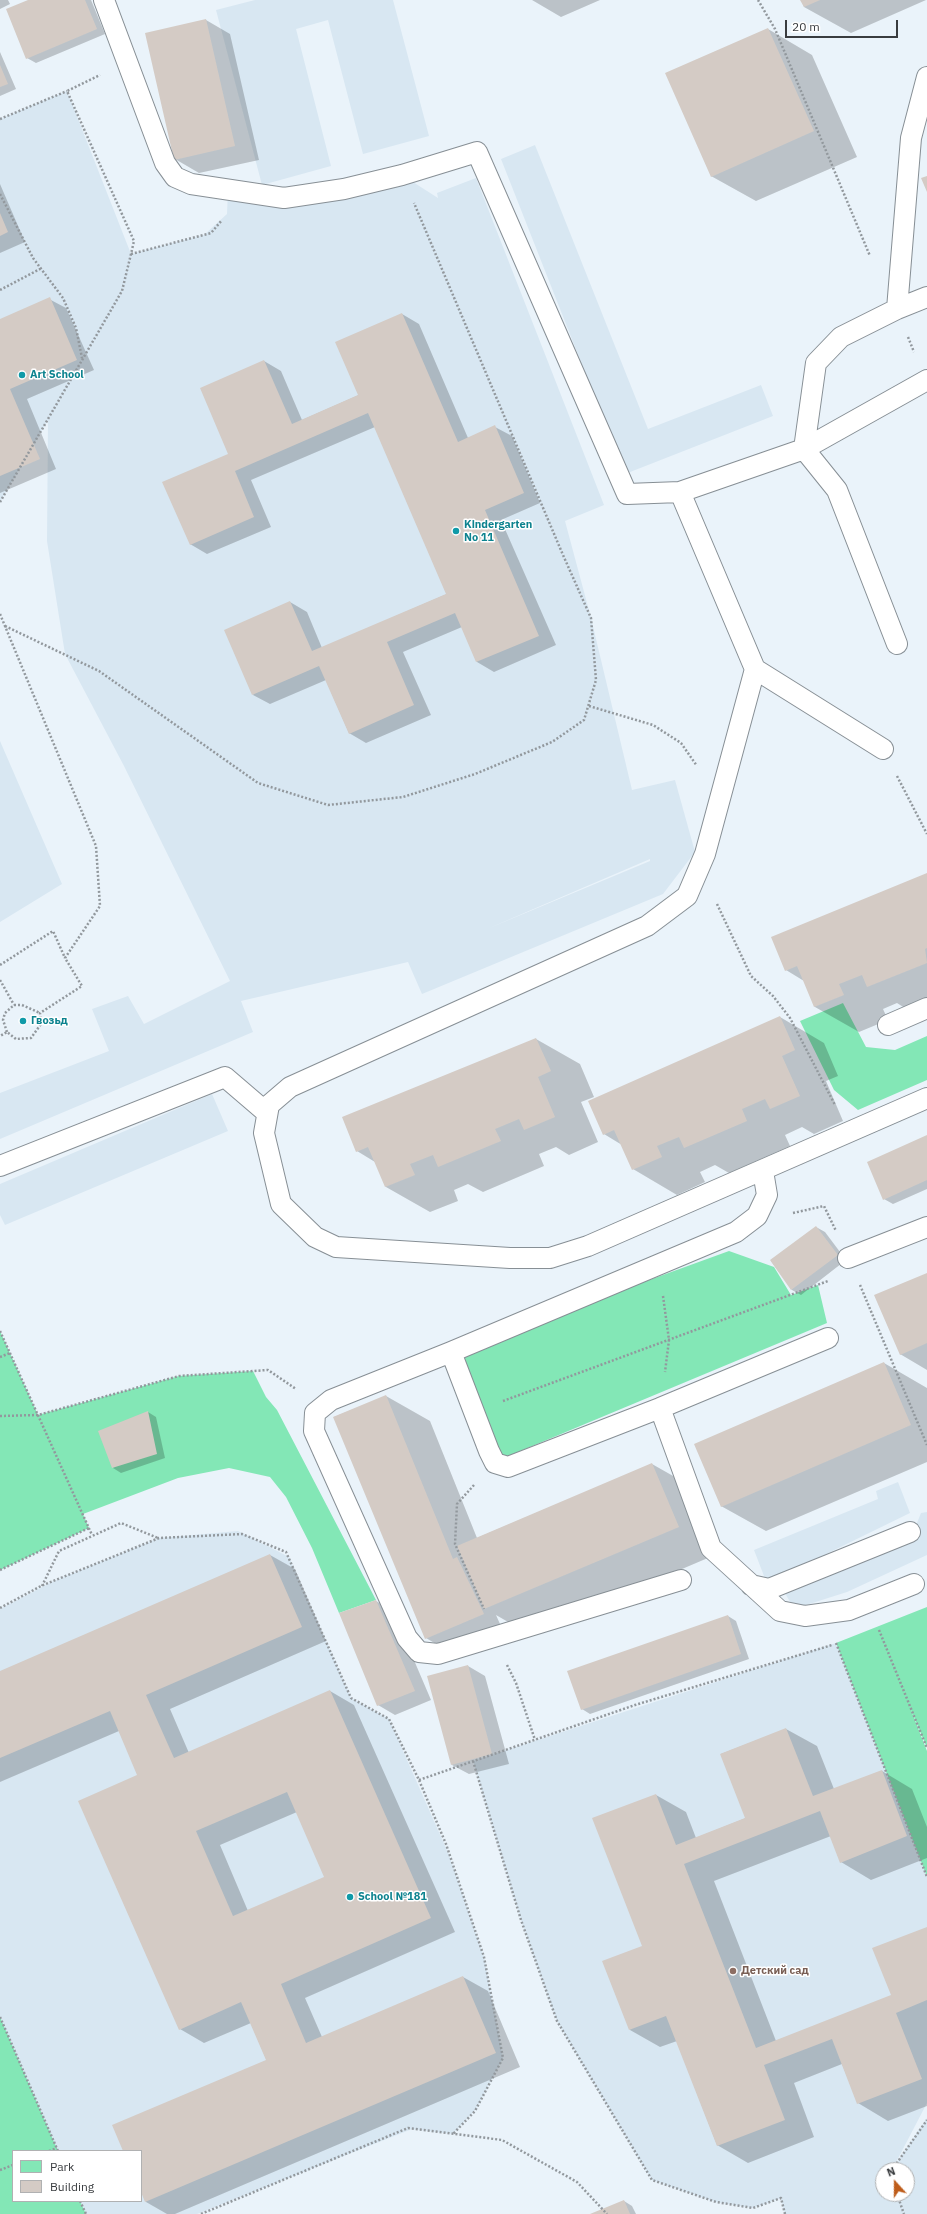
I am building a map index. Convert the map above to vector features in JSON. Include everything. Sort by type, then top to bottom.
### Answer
[{"type":"lane","points":[[104,0],[165,163],[175,177],[191,184],[284,198],[344,189],[402,175],[477,152],[627,494],[680,492],[804,449],[926,379]]},
{"type":"lane","points":[[897,309],[911,138],[927,77]]},
{"type":"lane","points":[[897,644],[837,490],[804,449],[816,363],[841,337],[897,309],[927,297]]},
{"type":"lane","points":[[680,492],[755,669],[883,749]]},
{"type":"lane","points":[[755,669],[705,854],[687,896],[647,926],[290,1088],[268,1105],[264,1133],[281,1204],[316,1237],[336,1247],[510,1258],[550,1258],[588,1246],[763,1171],[927,1098]]},
{"type":"lane","points":[[888,1025],[927,1008]]},
{"type":"lane","points":[[0,1166],[226,1077],[267,1113]]},
{"type":"lane","points":[[681,1580],[438,1654],[419,1652],[407,1638],[314,1431],[315,1413],[331,1400],[451,1352],[736,1232],[757,1216],[767,1195],[763,1171]]},
{"type":"lane","points":[[848,1258],[927,1226]]},
{"type":"lane","points":[[451,1352],[494,1462],[508,1467],[660,1408],[828,1338]]},
{"type":"lane","points":[[660,1408],[711,1548],[780,1611],[805,1616],[849,1610],[914,1584]]},
{"type":"lane","points":[[751,1584],[769,1589],[910,1532]]},
{"type":"path","points":[[758,0],[775,29],[872,260]]},
{"type":"path","points":[[0,118],[67,91],[127,62]]},
{"type":"path","points":[[0,502],[122,291],[134,241],[67,91]]},
{"type":"path","points":[[5,626],[99,671],[258,784],[328,805],[403,797],[475,774],[552,742],[584,720],[596,680],[591,618],[562,555],[402,175]]},
{"type":"path","points":[[131,254],[211,233],[227,214],[228,190]]},
{"type":"path","points":[[0,194],[33,258],[63,298],[76,328],[82,359]]},
{"type":"path","points":[[0,290],[40,268]]},
{"type":"path","points":[[897,309],[926,379]]},
{"type":"path","points":[[0,614],[96,846],[100,906],[66,958]]},
{"type":"path","points":[[589,706],[654,725],[681,743]]},
{"type":"path","points":[[883,749],[927,834]]},
{"type":"path","points":[[724,917],[751,976],[773,996],[790,1018],[850,1132]]},
{"type":"path","points":[[0,965],[53,932],[82,986],[40,1013]]},
{"type":"path","points":[[0,980],[14,1005]]},
{"type":"path","points":[[14,1005],[22,1005],[40,1013],[41,1024],[31,1038],[16,1039],[7,1032],[3,1020],[5,1013],[14,1005]]},
{"type":"path","points":[[0,1036],[7,1032]]},
{"type":"path","points":[[848,1258],[927,1445]]},
{"type":"path","points":[[659,1264],[668,1340]]},
{"type":"path","points":[[506,1399],[818,1285]]},
{"type":"path","points":[[0,1331],[92,1535]]},
{"type":"path","points":[[0,1357],[10,1354]]},
{"type":"path","points":[[0,1416],[38,1415],[179,1376],[268,1370],[323,1407]]},
{"type":"path","points":[[494,1462],[458,1504],[454,1544],[486,1613],[494,1638]]},
{"type":"path","points":[[41,1586],[59,1551],[121,1523],[159,1538]]},
{"type":"path","points":[[0,1570],[89,1528]]},
{"type":"path","points":[[0,1608],[41,1586],[159,1538],[242,1534],[286,1552],[351,1698],[389,1719],[419,1780],[446,1844],[484,1957],[503,2058],[474,2111],[453,2134]]},
{"type":"path","points":[[877,1627],[927,1748]]},
{"type":"path","points":[[419,1780],[635,1705],[843,1640]]},
{"type":"path","points":[[836,1643],[927,1877]]},
{"type":"path","points":[[516,1683],[535,1740]]},
{"type":"path","points":[[473,1761],[521,1920],[557,2021],[652,2180],[716,2202],[753,2208],[781,2198],[785,2214]]},
{"type":"path","points":[[0,2017],[58,2149]]},
{"type":"path","points":[[898,2162],[927,2120]]},
{"type":"path","points":[[202,2214],[408,2128],[502,2140],[577,2182],[607,2214]]},
{"type":"path","points":[[0,2170],[12,2165]]},
{"type":"path","points":[[80,2202],[86,2214]]},
{"type":"path","points":[[900,2202],[904,2214]]},
{"type":"shaded area","points":[[255,0],[393,0],[429,136],[363,154],[328,20],[296,29],[331,166],[262,185],[216,10]]},
{"type":"shaded area","points":[[67,91],[131,254],[204,235],[227,214],[228,190],[293,196],[402,175],[438,198],[437,193],[476,178],[604,505],[565,521],[591,618],[632,790],[675,780],[695,852],[663,894],[422,994],[408,962],[241,1001],[253,1032],[0,1139],[0,1093],[109,1051],[92,1009],[128,996],[144,1024],[230,981],[124,766],[65,654],[47,541],[48,420],[0,502],[0,119]],"holes":[[[650,859],[650,861],[487,929]]]},
{"type":"shaded area","points":[[535,145],[648,429],[761,385],[773,416],[625,474],[501,159]]},
{"type":"shaded area","points":[[0,741],[62,884],[0,922]]},
{"type":"shaded area","points":[[212,1094],[228,1131],[5,1225],[0,1215],[0,1184]]},
{"type":"shaded area","points":[[898,1482],[910,1513],[777,1578],[909,1532],[917,1523],[921,1513],[927,1512],[927,1555],[847,1592],[806,1605],[792,1605],[780,1585],[769,1589],[754,1550],[878,1499],[876,1491]]},
{"type":"shaded area","points":[[238,1531],[289,1557],[351,1698],[389,1719],[449,1855],[484,1957],[503,2058],[476,2109],[453,2134],[412,2129],[197,2214],[86,2214],[80,2202],[142,2202],[142,2150],[58,2150],[0,2017],[0,1609],[52,1582],[159,1538]]},
{"type":"shaded area","name":"Детский сад","points":[[836,1643],[927,1877],[927,2103],[896,2162],[875,2162],[875,2202],[915,2202],[915,2162],[897,2162],[927,2118],[927,2214],[785,2214],[781,2198],[753,2208],[716,2202],[652,2180],[557,2021],[521,1920],[473,1761]]},
{"type":"green space","points":[[843,1003],[866,1047],[895,1050],[927,1036],[927,1080],[858,1110],[834,1090],[800,1021]]},
{"type":"green space","points":[[729,1251],[774,1267],[791,1295],[818,1285],[827,1323],[494,1462],[451,1352]]},
{"type":"green space","points":[[0,1331],[38,1415],[179,1376],[253,1371],[266,1397],[277,1410],[376,1600],[339,1613],[312,1548],[286,1497],[270,1477],[229,1468],[178,1478],[83,1514],[89,1528],[0,1570]]},
{"type":"green space","points":[[927,1607],[927,1748],[909,1705],[927,1751],[927,1877],[836,1643]]},
{"type":"green space","points":[[0,2017],[58,2150],[12,2150],[12,2202],[80,2202],[86,2214],[0,2214]]},
{"type":"building","points":[[28,0],[85,0],[97,29],[26,59],[6,9]]},
{"type":"building","points":[[800,0],[820,0],[804,7]]},
{"type":"building","points":[[206,19],[235,146],[174,160],[145,33]]},
{"type":"building","points":[[768,28],[814,131],[711,177],[665,73]]},
{"type":"building","points":[[0,65],[8,84],[0,87]]},
{"type":"building","points":[[927,176],[927,192],[921,178]]},
{"type":"building","points":[[0,213],[8,232],[0,236]]},
{"type":"building","name":"Art School","points":[[50,297],[77,360],[10,389],[40,459],[0,476],[0,319]]},
{"type":"building","name":"Kindergarten No 11","points":[[402,313],[458,442],[495,425],[524,493],[485,510],[539,636],[476,662],[455,613],[387,642],[414,705],[349,734],[319,666],[252,695],[224,630],[290,601],[312,651],[446,594],[368,413],[235,471],[254,517],[190,545],[162,482],[228,454],[200,388],[264,360],[292,424],[358,395],[335,342]]},
{"type":"building","points":[[927,873],[927,948],[925,949],[927,963],[867,987],[862,975],[839,984],[844,995],[814,1007],[797,966],[785,971],[771,937]]},
{"type":"building","points":[[780,1016],[795,1050],[782,1056],[800,1096],[770,1109],[765,1099],[742,1109],[747,1121],[684,1148],[679,1137],[657,1146],[662,1157],[632,1170],[614,1130],[603,1135],[588,1101]]},
{"type":"building","points":[[536,1038],[551,1071],[538,1077],[555,1117],[524,1130],[519,1119],[495,1129],[501,1141],[438,1167],[433,1155],[410,1164],[415,1175],[385,1187],[368,1147],[356,1152],[342,1117]]},
{"type":"building","points":[[927,1135],[927,1180],[883,1200],[867,1162]]},
{"type":"building","points":[[816,1226],[838,1255],[791,1290],[770,1260]]},
{"type":"building","points":[[927,1273],[927,1343],[900,1355],[874,1295]]},
{"type":"building","points":[[884,1362],[911,1425],[721,1507],[694,1444]]},
{"type":"building","points":[[386,1395],[453,1559],[457,1557],[484,1614],[425,1639],[333,1417]]},
{"type":"building","points":[[148,1411],[157,1454],[112,1468],[98,1431]]},
{"type":"building","points":[[652,1463],[679,1527],[484,1609],[457,1546]]},
{"type":"building","name":"School №181","points":[[270,1554],[302,1627],[146,1695],[174,1758],[330,1690],[431,1918],[281,1984],[306,2043],[463,1976],[496,2053],[145,2202],[142,2194],[142,2150],[123,2150],[112,2125],[266,2060],[241,2002],[179,2030],[78,1801],[137,1775],[110,1711],[0,1758],[0,1671]],"holes":[[[287,1792],[324,1877],[233,1916],[196,1831]]]},
{"type":"building","points":[[376,1600],[415,1691],[377,1706],[339,1613]]},
{"type":"building","points":[[728,1615],[741,1654],[581,1710],[567,1671]]},
{"type":"building","points":[[468,1665],[492,1754],[451,1765],[427,1676]]},
{"type":"building","points":[[786,1728],[813,1796],[882,1770],[907,1836],[840,1863],[820,1811],[684,1864],[756,2048],[891,1995],[872,1948],[927,1927],[927,2000],[896,2013],[922,2079],[857,2104],[832,2039],[764,2065],[785,2120],[717,2146],[666,2016],[629,2030],[602,1961],[642,1946],[592,1818],[656,1794],[676,1845],[745,1818],[720,1754]]},
{"type":"building","points":[[624,2200],[630,2214],[590,2214]]},
{"type":"place","name":"Art School","points":[[22,375]]},
{"type":"place","name":"Kindergarten No 11","points":[[456,531]]},
{"type":"place","name":"Гвозьд","points":[[23,1021]]},
{"type":"place","name":"School №181","points":[[350,1897]]},
{"type":"place","name":"Детский сад","points":[[733,1971]]}]
